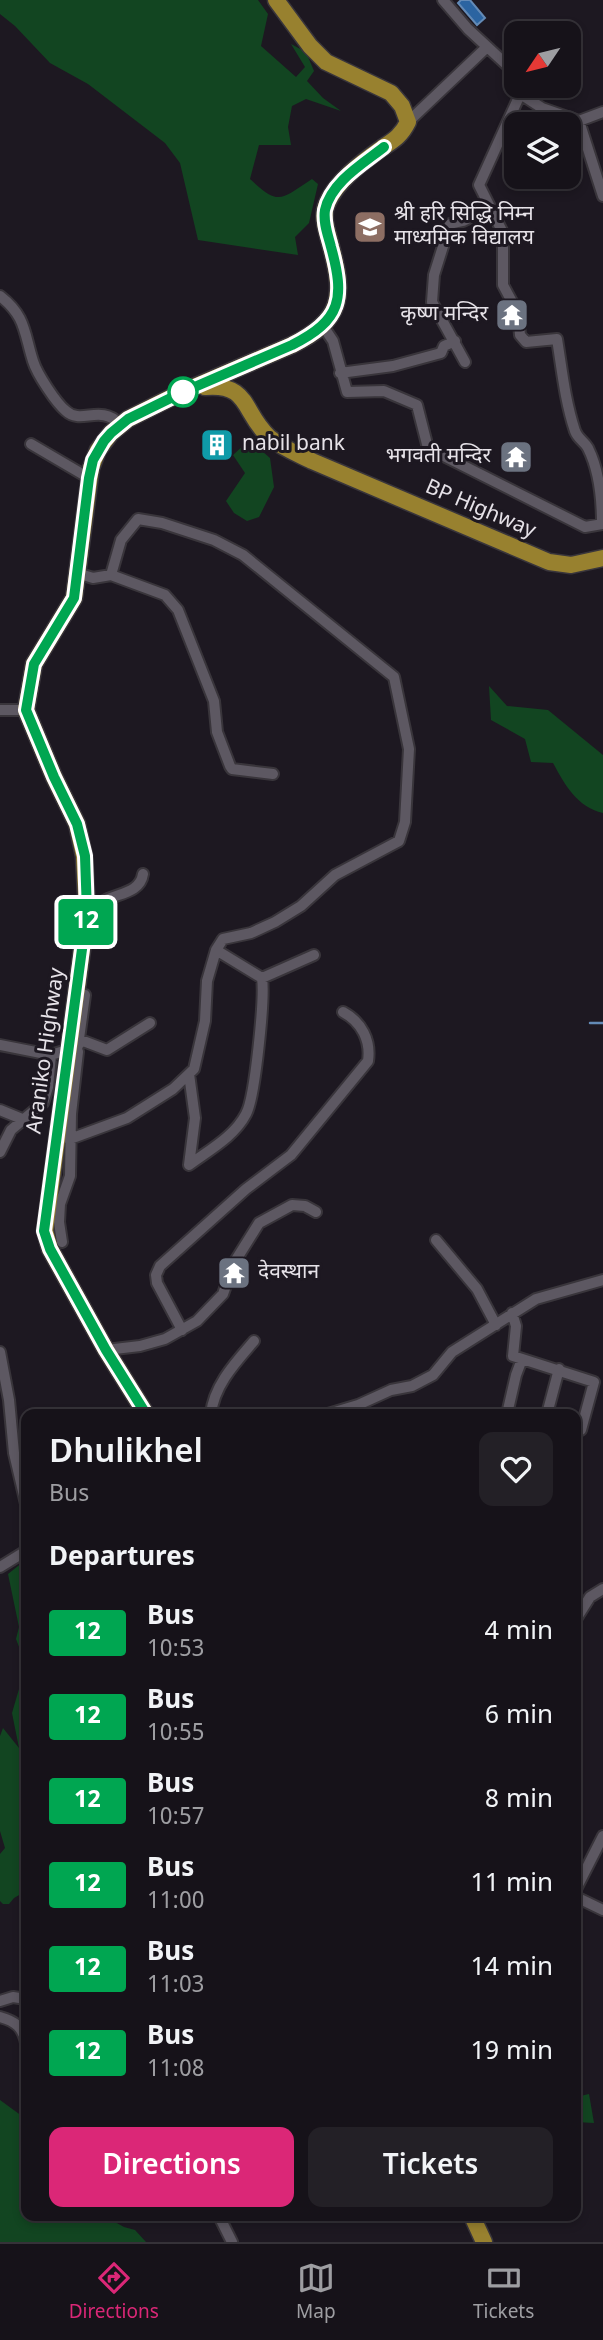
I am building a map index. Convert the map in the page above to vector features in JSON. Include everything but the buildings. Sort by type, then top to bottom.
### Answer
[{"type":"highway","points":[[26,710],[34,664],[74,598],[89,478],[98,450],[120,424],[183,392],[309,337],[323,326],[334,309],[340,290],[324,222],[326,207],[337,186],[400,137],[408,122],[402,106],[391,93],[326,62],[310,47],[276,0]]},
{"type":"highway","points":[[245,403],[243,382],[246,373],[257,360]]},
{"type":"highway","name":"BP Highway","points":[[183,392],[222,386],[235,390],[262,429],[281,445],[325,467],[549,562],[571,565],[603,558]]},
{"type":"highway","name":"Araniko Highway","points":[[26,710],[77,824],[85,856],[87,912],[75,1047],[63,1137],[44,1231],[50,1249],[106,1350],[143,1409]]},
{"type":"highway","points":[[474,2221],[484,2242]]},
{"type":"street","points":[[443,0],[504,62]]},
{"type":"street","points":[[408,122],[488,47]]},
{"type":"street","points":[[323,326],[333,341],[347,392],[384,391],[416,405],[428,448],[585,527],[603,524],[600,477],[589,450],[576,434],[562,379],[557,339],[526,342],[520,335],[518,313],[502,280],[503,233],[479,185],[512,115],[515,98]]},
{"type":"street","points":[[530,98],[542,108],[553,112]]},
{"type":"street","points":[[581,120],[603,112]]},
{"type":"street","points":[[581,127],[603,196]]},
{"type":"street","points":[[465,362],[432,302],[434,275],[450,224],[463,221],[489,208]]},
{"type":"street","points":[[0,296],[12,305],[22,320],[36,369],[64,410],[78,416],[108,415],[120,424]]},
{"type":"street","points":[[340,373],[383,368],[441,353],[444,346],[455,341]]},
{"type":"street","points":[[383,368],[384,391]]},
{"type":"street","points":[[31,444],[89,478]]},
{"type":"street","points":[[62,1242],[60,1204],[70,1176],[63,1137],[127,1118],[173,1089],[194,1069],[205,1021],[206,981],[216,950],[223,939],[251,933],[301,906],[335,875],[399,841],[405,822],[409,749],[394,677],[243,555],[214,540],[162,523],[138,519],[121,540],[111,575]]},
{"type":"street","points":[[76,573],[93,578],[111,575],[165,595],[178,610],[214,701],[218,732],[230,766],[232,769],[273,774]]},
{"type":"street","points":[[0,710],[26,710]]},
{"type":"street","points":[[87,912],[102,902],[131,891],[142,881],[143,874]]},
{"type":"street","points":[[216,950],[262,978]]},
{"type":"street","points":[[262,978],[314,955]]},
{"type":"street","points":[[189,1074],[195,1118],[189,1165],[228,1137],[247,1113],[261,1021],[262,978]]},
{"type":"street","points":[[75,1047],[82,1028],[85,995]]},
{"type":"street","points":[[182,1330],[157,1283],[156,1275],[160,1266],[246,1189],[291,1154],[369,1061],[370,1049],[361,1026],[354,1017],[343,1012]]},
{"type":"street","points":[[0,1045],[51,1055],[75,1047],[107,1050],[150,1023]]},
{"type":"street","points":[[0,1152],[11,1130],[43,1103],[48,1087],[51,1055]]},
{"type":"street","points":[[0,1110],[22,1119]]},
{"type":"street","points":[[106,1350],[140,1346],[165,1339],[197,1321],[223,1294],[234,1263],[259,1223],[292,1205],[305,1206],[316,1212]]},
{"type":"street","points":[[436,1240],[477,1289],[496,1325]]},
{"type":"street","points":[[345,1409],[433,1376],[452,1352],[536,1299],[603,1280]]},
{"type":"street","points":[[512,1313],[516,1326],[513,1356],[594,1382],[581,1430]]},
{"type":"street","points":[[212,1409],[216,1392],[236,1361],[254,1341]]},
{"type":"street","points":[[0,1352],[9,1400],[13,1453],[21,1484]]},
{"type":"street","points":[[508,1409],[522,1359]]},
{"type":"street","points":[[548,1409],[559,1369]]},
{"type":"street","points":[[0,1567],[21,1554]]},
{"type":"street","points":[[581,1611],[590,1597],[603,1589]]},
{"type":"street","points":[[581,1879],[603,1836]]},
{"type":"street","points":[[581,1899],[603,1910]]},
{"type":"street","points":[[0,2001],[13,1997],[21,1998]]},
{"type":"street","points":[[0,2017],[14,2021],[21,2029]]},
{"type":"street","points":[[223,2221],[232,2242]]},
{"type":"green space","points":[[0,0],[258,0],[268,14],[261,46],[296,77],[305,67],[291,44],[306,52],[314,71],[307,81],[323,98],[341,111],[306,99],[292,106],[288,127],[291,145],[259,145],[250,179],[267,193],[280,197],[312,179],[318,184],[309,223],[295,237],[298,255],[198,240],[180,163],[165,143],[88,84],[50,63],[0,14]]},
{"type":"green space","points":[[245,444],[255,445],[270,458],[274,487],[259,517],[247,521],[234,513],[226,501],[245,473],[233,455]]},
{"type":"green space","points":[[489,686],[507,706],[548,710],[603,755],[603,813],[579,800],[567,787],[553,763],[531,762],[525,739],[491,720]]},
{"type":"green space","points":[[21,1564],[21,1652],[16,1639],[19,1627],[8,1574]]},
{"type":"green space","points":[[21,1682],[21,1894],[9,1904],[3,1904],[0,1901],[0,1854],[5,1848],[0,1831],[0,1736],[3,1728],[19,1748],[12,1713]]},
{"type":"green space","points":[[589,2094],[594,2123],[581,2122],[581,2096]]},
{"type":"green space","points":[[0,2100],[21,2115],[21,2221],[113,2221],[135,2230],[146,2242],[0,2242]]},
{"type":"water","points":[[461,0],[470,0],[485,18],[477,25],[458,3]]},
{"type":"waterway","points":[[590,1023],[603,1023]]},
{"type":"bus line","name":"12","points":[[143,1409],[106,1350],[50,1249],[44,1231],[87,912],[85,856],[77,824],[26,710],[34,664],[74,598],[89,478],[93,460],[104,441],[118,426],[142,411],[292,345],[323,326],[334,309],[340,290],[324,222],[326,207],[337,186],[384,147]]},
{"type":"place","name":"श्री हरि सिद्धि निम्न माध्यमिक विद्यालय","points":[[370,227]]},
{"type":"place","name":"कृष्ण मन्दिर","points":[[512,315]]},
{"type":"place","name":"nabil bank","points":[[217,445]]},
{"type":"place","name":"भगवती मन्दिर","points":[[516,457]]},
{"type":"place","name":"देवस्थान","points":[[234,1273]]}]
